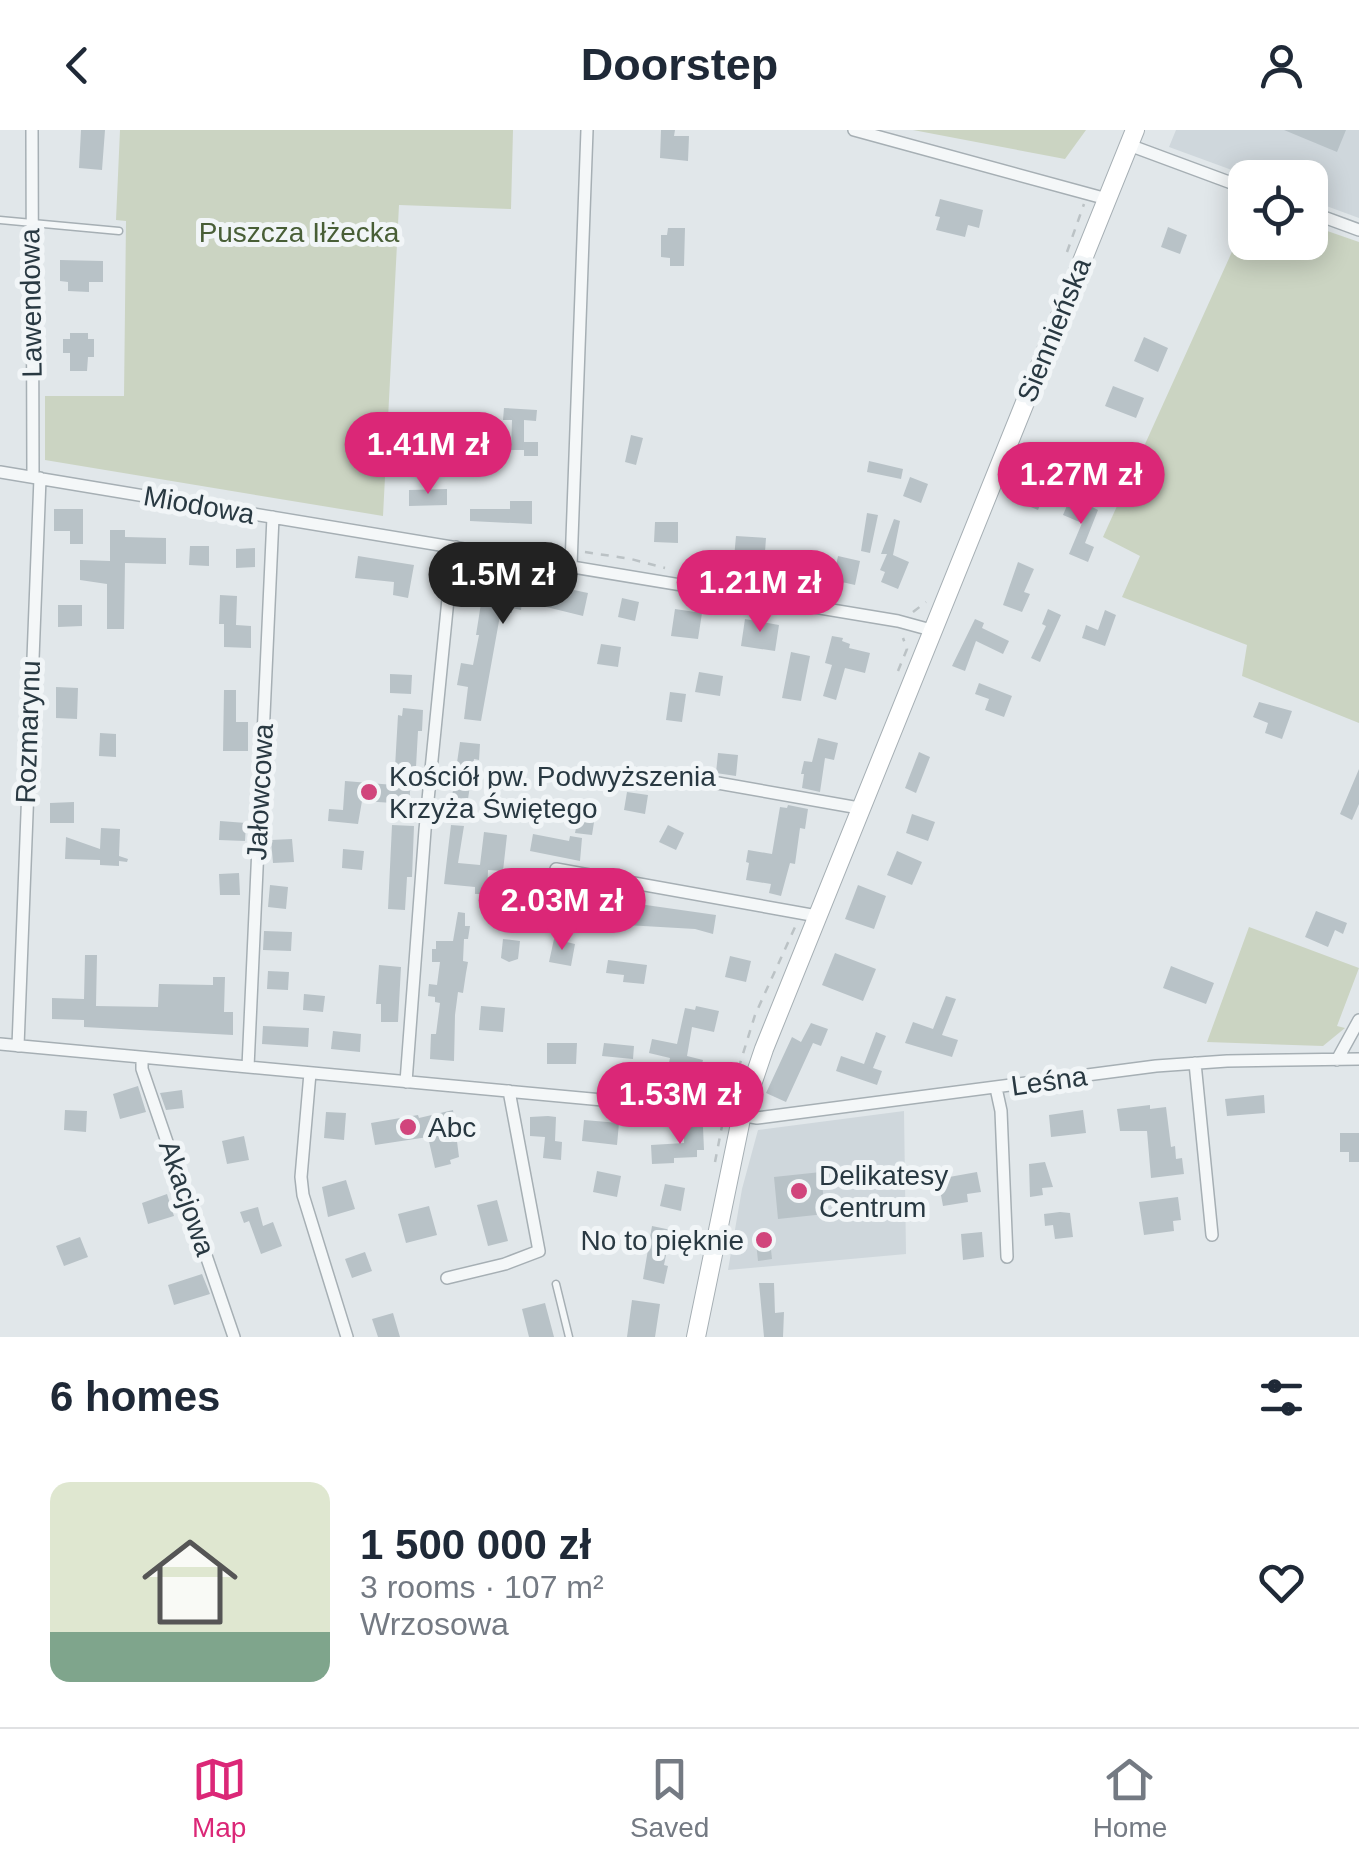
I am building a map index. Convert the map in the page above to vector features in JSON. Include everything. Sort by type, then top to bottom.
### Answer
[{"type":"main road","name":"Siennieńska","points":[[696,1337],[742,1114],[770,1031],[1132,138]]},
{"type":"street","name":"Lawendowa","points":[[32,130],[30,223],[36,478]]},
{"type":"street","points":[[571,566],[587,130]]},
{"type":"street","points":[[854,130],[1107,199]]},
{"type":"street","points":[[1132,138],[1228,180]]},
{"type":"street","points":[[1328,219],[1359,230]]},
{"type":"street","name":"Miodowa","points":[[0,472],[908,623],[931,630]]},
{"type":"street","name":"Rozmarynu","points":[[18,1046],[36,478]]},
{"type":"street","name":"Jałowcowa","points":[[248,1067],[272,518]]},
{"type":"street","points":[[406,1082],[425,830],[456,548]]},
{"type":"street","points":[[678,776],[859,808]]},
{"type":"street","points":[[556,869],[817,916]]},
{"type":"street","points":[[1337,1060],[1359,1020]]},
{"type":"street","points":[[0,1044],[742,1114]]},
{"type":"street","name":"Akacjowa","points":[[142,1058],[142,1069],[234,1337]]},
{"type":"street","name":"Leśna","points":[[742,1114],[757,1118],[788,1116],[1196,1063],[1359,1060]]},
{"type":"street","points":[[1196,1063],[1212,1235]]},
{"type":"street","points":[[310,1073],[301,1177],[303,1195],[347,1337]]},
{"type":"street","points":[[996,1088],[1001,1111],[1007,1257]]},
{"type":"street","points":[[446,1278],[505,1264],[539,1251],[509,1091]]},
{"type":"lane","points":[[0,220],[119,231]]},
{"type":"lane","points":[[556,1284],[569,1337]]},
{"type":"shaded area","points":[[1176,130],[1359,130],[1359,218],[1328,207],[1328,160],[1228,160],[1228,169],[1169,147]]},
{"type":"shaded area","points":[[904,1111],[906,1254],[728,1270],[742,1189],[758,1130]]},
{"type":"green space","name":"Puszcza Iłżecka","points":[[120,130],[513,130],[511,209],[399,205],[383,516],[45,460],[45,396],[124,396],[126,221],[116,220]]},
{"type":"green space","points":[[913,130],[1086,130],[1065,159]]},
{"type":"green space","points":[[1328,231],[1359,242],[1359,723],[1242,676],[1247,645],[1122,597],[1140,556],[1103,537],[1228,260],[1328,260]]},
{"type":"green space","points":[[1249,927],[1359,968],[1337,1026],[1345,1028],[1323,1046],[1207,1042]]},
{"type":"building","points":[[81,130],[105,130],[102,170],[79,168]]},
{"type":"building","points":[[661,130],[675,130],[674,136],[689,136],[688,161],[660,158]]},
{"type":"building","points":[[1284,130],[1346,130],[1337,152]]},
{"type":"building","points":[[940,199],[983,210],[979,228],[968,225],[965,237],[936,230]]},
{"type":"building","points":[[1168,227],[1187,235],[1180,254],[1161,247]]},
{"type":"building","points":[[668,228],[685,228],[684,266],[670,266],[670,258],[661,257],[661,235],[667,235]]},
{"type":"building","points":[[60,260],[103,261],[103,282],[89,282],[89,292],[68,291],[68,282],[60,281]]},
{"type":"building","points":[[70,333],[88,333],[88,339],[94,339],[94,357],[88,357],[87,371],[70,371],[70,353],[63,353],[63,339],[70,339]]},
{"type":"building","points":[[1144,337],[1168,348],[1158,372],[1134,361]]},
{"type":"building","points":[[1113,386],[1144,398],[1136,418],[1105,406]]},
{"type":"building","points":[[504,408],[537,410],[536,421],[524,420],[524,442],[538,442],[538,456],[524,456],[524,450],[511,450],[512,420],[503,420]]},
{"type":"building","points":[[631,435],[643,438],[636,465],[625,462]]},
{"type":"building","points":[[442,437],[468,438],[468,452],[440,450]]},
{"type":"building","points":[[869,461],[903,469],[901,479],[867,472]]},
{"type":"building","points":[[910,477],[928,484],[921,503],[903,496]]},
{"type":"building","points":[[1017,485],[1044,495],[1038,510],[1011,499]]},
{"type":"building","points":[[447,489],[447,505],[409,506],[409,490]]},
{"type":"building","points":[[1071,496],[1098,510],[1085,543],[1094,547],[1088,562],[1069,554],[1082,523],[1063,515]]},
{"type":"building","points":[[510,501],[532,501],[532,524],[470,521],[470,509],[510,509]]},
{"type":"building","points":[[54,509],[83,509],[83,544],[70,544],[70,531],[54,531]]},
{"type":"building","points":[[867,513],[878,515],[870,553],[861,551]]},
{"type":"building","points":[[894,519],[900,521],[893,555],[909,562],[898,589],[881,582],[885,572],[880,570],[887,554],[881,554]]},
{"type":"building","points":[[655,522],[678,522],[678,543],[654,542]]},
{"type":"building","points":[[110,530],[125,530],[125,537],[166,538],[166,564],[125,563],[124,629],[107,629],[107,584],[80,580],[80,560],[110,561]]},
{"type":"building","points":[[736,536],[766,538],[765,552],[802,555],[801,573],[733,569]]},
{"type":"building","points":[[190,546],[209,546],[209,566],[189,565]]},
{"type":"building","points":[[255,548],[255,567],[236,568],[236,549]]},
{"type":"building","points":[[358,556],[414,565],[408,598],[393,595],[394,582],[355,578]]},
{"type":"building","points":[[838,556],[860,561],[855,585],[833,580]]},
{"type":"building","points":[[1018,562],[1034,569],[1024,592],[1030,594],[1022,612],[1003,605]]},
{"type":"building","points":[[465,573],[568,593],[569,589],[588,593],[583,616],[522,601],[521,610],[501,610],[481,721],[464,719],[468,687],[457,685],[461,663],[473,665],[482,597],[463,595]]},
{"type":"building","points":[[220,595],[237,596],[236,625],[251,626],[251,648],[224,647],[224,624],[219,624]]},
{"type":"building","points":[[622,598],[639,602],[635,621],[618,617]]},
{"type":"building","points":[[58,605],[82,605],[82,626],[58,627]]},
{"type":"building","points":[[675,609],[702,613],[698,639],[671,636]]},
{"type":"building","points":[[1048,609],[1061,615],[1040,662],[1031,658],[1046,626],[1042,624]]},
{"type":"building","points":[[1105,610],[1116,615],[1105,646],[1082,638],[1086,625],[1098,630]]},
{"type":"building","points":[[745,619],[779,625],[775,651],[741,646]]},
{"type":"building","points":[[975,619],[984,623],[982,628],[1009,641],[1003,654],[976,641],[965,671],[952,666]]},
{"type":"building","points":[[832,636],[843,638],[849,648],[870,653],[865,673],[845,668],[836,700],[823,696],[832,665],[825,663]]},
{"type":"building","points":[[601,644],[621,647],[618,667],[597,664]]},
{"type":"building","points":[[791,652],[810,656],[801,701],[782,698]]},
{"type":"building","points":[[699,672],[723,676],[720,696],[695,692]]},
{"type":"building","points":[[390,674],[412,675],[411,694],[390,693]]},
{"type":"building","points":[[979,683],[1012,696],[1004,717],[985,710],[989,699],[975,694]]},
{"type":"building","points":[[56,687],[78,688],[77,719],[56,718]]},
{"type":"building","points":[[224,690],[236,690],[236,722],[248,722],[248,751],[223,751]]},
{"type":"building","points":[[670,692],[686,694],[682,722],[666,720]]},
{"type":"building","points":[[1259,702],[1292,711],[1282,739],[1265,733],[1268,723],[1253,717]]},
{"type":"building","points":[[403,708],[423,710],[409,804],[362,801],[358,824],[328,821],[329,809],[343,810],[345,781],[394,785],[398,715],[402,716]]},
{"type":"building","points":[[100,733],[116,734],[116,757],[99,756]]},
{"type":"building","points":[[818,738],[838,743],[834,760],[825,758],[820,792],[802,788],[801,774],[804,761],[812,762]]},
{"type":"building","points":[[460,742],[480,744],[468,799],[452,797]]},
{"type":"building","points":[[919,752],[930,757],[916,793],[905,788]]},
{"type":"building","points":[[718,753],[738,755],[736,776],[716,773]]},
{"type":"building","points":[[1359,769],[1359,804],[1352,820],[1340,814]]},
{"type":"building","points":[[627,792],[648,795],[645,814],[624,810]]},
{"type":"building","points":[[74,802],[74,823],[50,823],[50,803]]},
{"type":"building","points":[[780,807],[808,809],[805,829],[800,828],[795,864],[790,863],[781,896],[769,893],[771,884],[746,880],[746,862],[748,850],[772,854]]},
{"type":"building","points":[[579,813],[595,816],[592,835],[575,833]]},
{"type":"building","points":[[912,814],[935,822],[928,841],[906,833]]},
{"type":"building","points":[[220,821],[246,823],[245,841],[219,840]]},
{"type":"building","points":[[392,825],[414,826],[412,877],[407,877],[405,910],[388,909]]},
{"type":"building","points":[[451,825],[464,826],[458,863],[480,865],[484,832],[507,835],[503,871],[488,870],[487,894],[475,894],[475,887],[444,884]]},
{"type":"building","points":[[668,825],[684,833],[676,850],[659,842]]},
{"type":"building","points":[[101,828],[120,829],[119,856],[127,862],[119,861],[119,866],[100,865],[100,860],[65,859],[66,837],[100,849]]},
{"type":"building","points":[[533,834],[569,841],[570,836],[582,838],[580,861],[530,851]]},
{"type":"building","points":[[292,839],[294,862],[273,863],[271,840]]},
{"type":"building","points":[[343,849],[364,851],[362,870],[342,868]]},
{"type":"building","points":[[897,851],[922,862],[912,885],[887,875]]},
{"type":"building","points":[[239,873],[240,895],[220,895],[219,874]]},
{"type":"building","points":[[556,883],[578,885],[574,918],[553,915]]},
{"type":"building","points":[[270,885],[288,887],[286,909],[268,907]]},
{"type":"building","points":[[858,885],[886,896],[874,929],[845,919]]},
{"type":"building","points":[[597,898],[716,915],[713,934],[595,918]]},
{"type":"building","points":[[1316,911],[1347,923],[1343,934],[1335,930],[1328,947],[1305,937]]},
{"type":"building","points":[[458,912],[465,913],[465,926],[470,926],[468,939],[464,939],[463,961],[468,962],[463,993],[458,992],[454,1061],[430,1059],[431,1034],[436,1034],[440,1003],[428,996],[429,984],[437,985],[440,962],[432,962],[432,949],[436,949],[436,941],[453,941]]},
{"type":"building","points":[[264,931],[292,932],[291,951],[263,950]]},
{"type":"building","points":[[503,939],[520,941],[518,959],[509,962],[501,958]]},
{"type":"building","points":[[554,939],[575,944],[571,966],[549,962]]},
{"type":"building","points":[[835,953],[876,969],[863,1001],[822,985]]},
{"type":"building","points":[[85,955],[97,955],[96,1006],[158,1007],[159,984],[213,985],[213,977],[225,977],[224,1012],[233,1012],[233,1035],[84,1027],[84,1020],[52,1019],[52,998],[84,999]]},
{"type":"building","points":[[730,956],[751,961],[746,982],[725,977]]},
{"type":"building","points":[[608,960],[647,965],[644,984],[623,982],[624,975],[606,973]]},
{"type":"building","points":[[379,965],[401,967],[398,1022],[381,1022],[381,1004],[376,1004]]},
{"type":"building","points":[[1171,966],[1214,983],[1206,1004],[1163,988]]},
{"type":"building","points":[[268,971],[289,972],[288,990],[267,989]]},
{"type":"building","points":[[304,994],[325,996],[323,1012],[303,1010]]},
{"type":"building","points":[[946,996],[956,999],[942,1035],[958,1040],[952,1057],[905,1043],[913,1022],[933,1029]]},
{"type":"building","points":[[481,1006],[505,1008],[503,1032],[479,1030]]},
{"type":"building","points":[[696,1006],[719,1011],[714,1032],[692,1027],[687,1056],[703,1060],[698,1080],[666,1077],[670,1058],[649,1053],[652,1039],[677,1044],[685,1008],[695,1010]]},
{"type":"building","points":[[811,1023],[828,1029],[821,1046],[813,1043],[786,1102],[766,1093],[792,1037],[801,1042]]},
{"type":"building","points":[[263,1026],[309,1028],[308,1047],[262,1044]]},
{"type":"building","points":[[333,1031],[361,1034],[360,1052],[331,1049]]},
{"type":"building","points":[[876,1032],[886,1036],[873,1068],[882,1071],[877,1085],[836,1071],[841,1056],[864,1064]]},
{"type":"building","points":[[547,1043],[577,1043],[576,1064],[547,1064]]},
{"type":"building","points":[[604,1043],[634,1046],[633,1059],[602,1056]]},
{"type":"building","points":[[138,1086],[146,1112],[120,1119],[113,1094]]},
{"type":"building","points":[[182,1090],[184,1108],[166,1110],[160,1093]]},
{"type":"building","points":[[1264,1095],[1265,1113],[1227,1116],[1225,1099]]},
{"type":"building","points":[[1150,1105],[1150,1109],[1166,1107],[1171,1147],[1175,1146],[1176,1159],[1182,1158],[1184,1174],[1151,1178],[1147,1131],[1120,1131],[1117,1109]]},
{"type":"building","points":[[65,1110],[87,1111],[86,1132],[64,1130]]},
{"type":"building","points":[[453,1110],[459,1157],[450,1160],[451,1164],[435,1168],[428,1137],[375,1145],[371,1123]]},
{"type":"building","points":[[1083,1110],[1086,1133],[1051,1137],[1049,1115]]},
{"type":"building","points":[[326,1112],[346,1113],[344,1140],[324,1138]]},
{"type":"building","points":[[530,1117],[556,1117],[555,1141],[562,1142],[561,1160],[543,1158],[545,1137],[530,1136]]},
{"type":"building","points":[[584,1120],[619,1123],[617,1145],[582,1141]]},
{"type":"building","points":[[684,1127],[703,1127],[704,1150],[697,1150],[697,1157],[652,1164],[651,1145],[684,1143]]},
{"type":"building","points":[[1340,1133],[1359,1133],[1359,1162],[1349,1162],[1349,1152],[1340,1152]]},
{"type":"building","points":[[244,1136],[249,1160],[227,1164],[222,1141]]},
{"type":"building","points":[[1045,1162],[1053,1187],[1042,1188],[1043,1195],[1030,1197],[1029,1164]]},
{"type":"building","points":[[597,1171],[621,1176],[617,1197],[593,1192]]},
{"type":"building","points":[[821,1172],[825,1214],[778,1219],[774,1177]]},
{"type":"building","points":[[977,1172],[981,1192],[967,1194],[968,1202],[943,1206],[938,1179]]},
{"type":"building","points":[[346,1180],[355,1209],[328,1217],[322,1187]]},
{"type":"building","points":[[665,1184],[685,1188],[681,1211],[660,1206]]},
{"type":"building","points":[[167,1194],[174,1216],[148,1224],[142,1203]]},
{"type":"building","points":[[1178,1197],[1181,1220],[1173,1221],[1174,1231],[1144,1235],[1139,1202]]},
{"type":"building","points":[[497,1200],[508,1241],[488,1246],[477,1205]]},
{"type":"building","points":[[429,1206],[437,1235],[406,1243],[398,1214]]},
{"type":"building","points":[[258,1207],[263,1226],[273,1222],[282,1246],[261,1254],[249,1221],[244,1223],[240,1212]]},
{"type":"building","points":[[1070,1213],[1073,1237],[1055,1239],[1053,1225],[1045,1226],[1044,1214]]},
{"type":"building","points":[[652,1226],[671,1230],[664,1284],[643,1279]]},
{"type":"building","points":[[769,1232],[772,1259],[758,1261],[755,1233]]},
{"type":"building","points":[[982,1232],[984,1257],[963,1260],[961,1234]]},
{"type":"building","points":[[80,1237],[88,1257],[64,1266],[56,1246]]},
{"type":"building","points":[[365,1252],[372,1271],[352,1278],[345,1259]]},
{"type":"building","points":[[202,1274],[210,1294],[174,1305],[168,1285]]},
{"type":"building","points":[[759,1283],[774,1283],[775,1313],[784,1312],[783,1337],[764,1337]]},
{"type":"building","points":[[632,1300],[660,1304],[655,1337],[627,1337]]},
{"type":"building","points":[[545,1303],[554,1337],[529,1337],[522,1309]]},
{"type":"building","points":[[393,1313],[400,1337],[378,1337],[372,1319]]},
{"type":"place","name":"Kościół pw. Podwyższenia Krzyża Świętego","points":[[369,792]]},
{"type":"place","name":"Abc","points":[[408,1127]]},
{"type":"place","name":"Delikatesy Centrum","points":[[799,1191]]},
{"type":"place","name":"No to pięknie","points":[[764,1240]]}]
